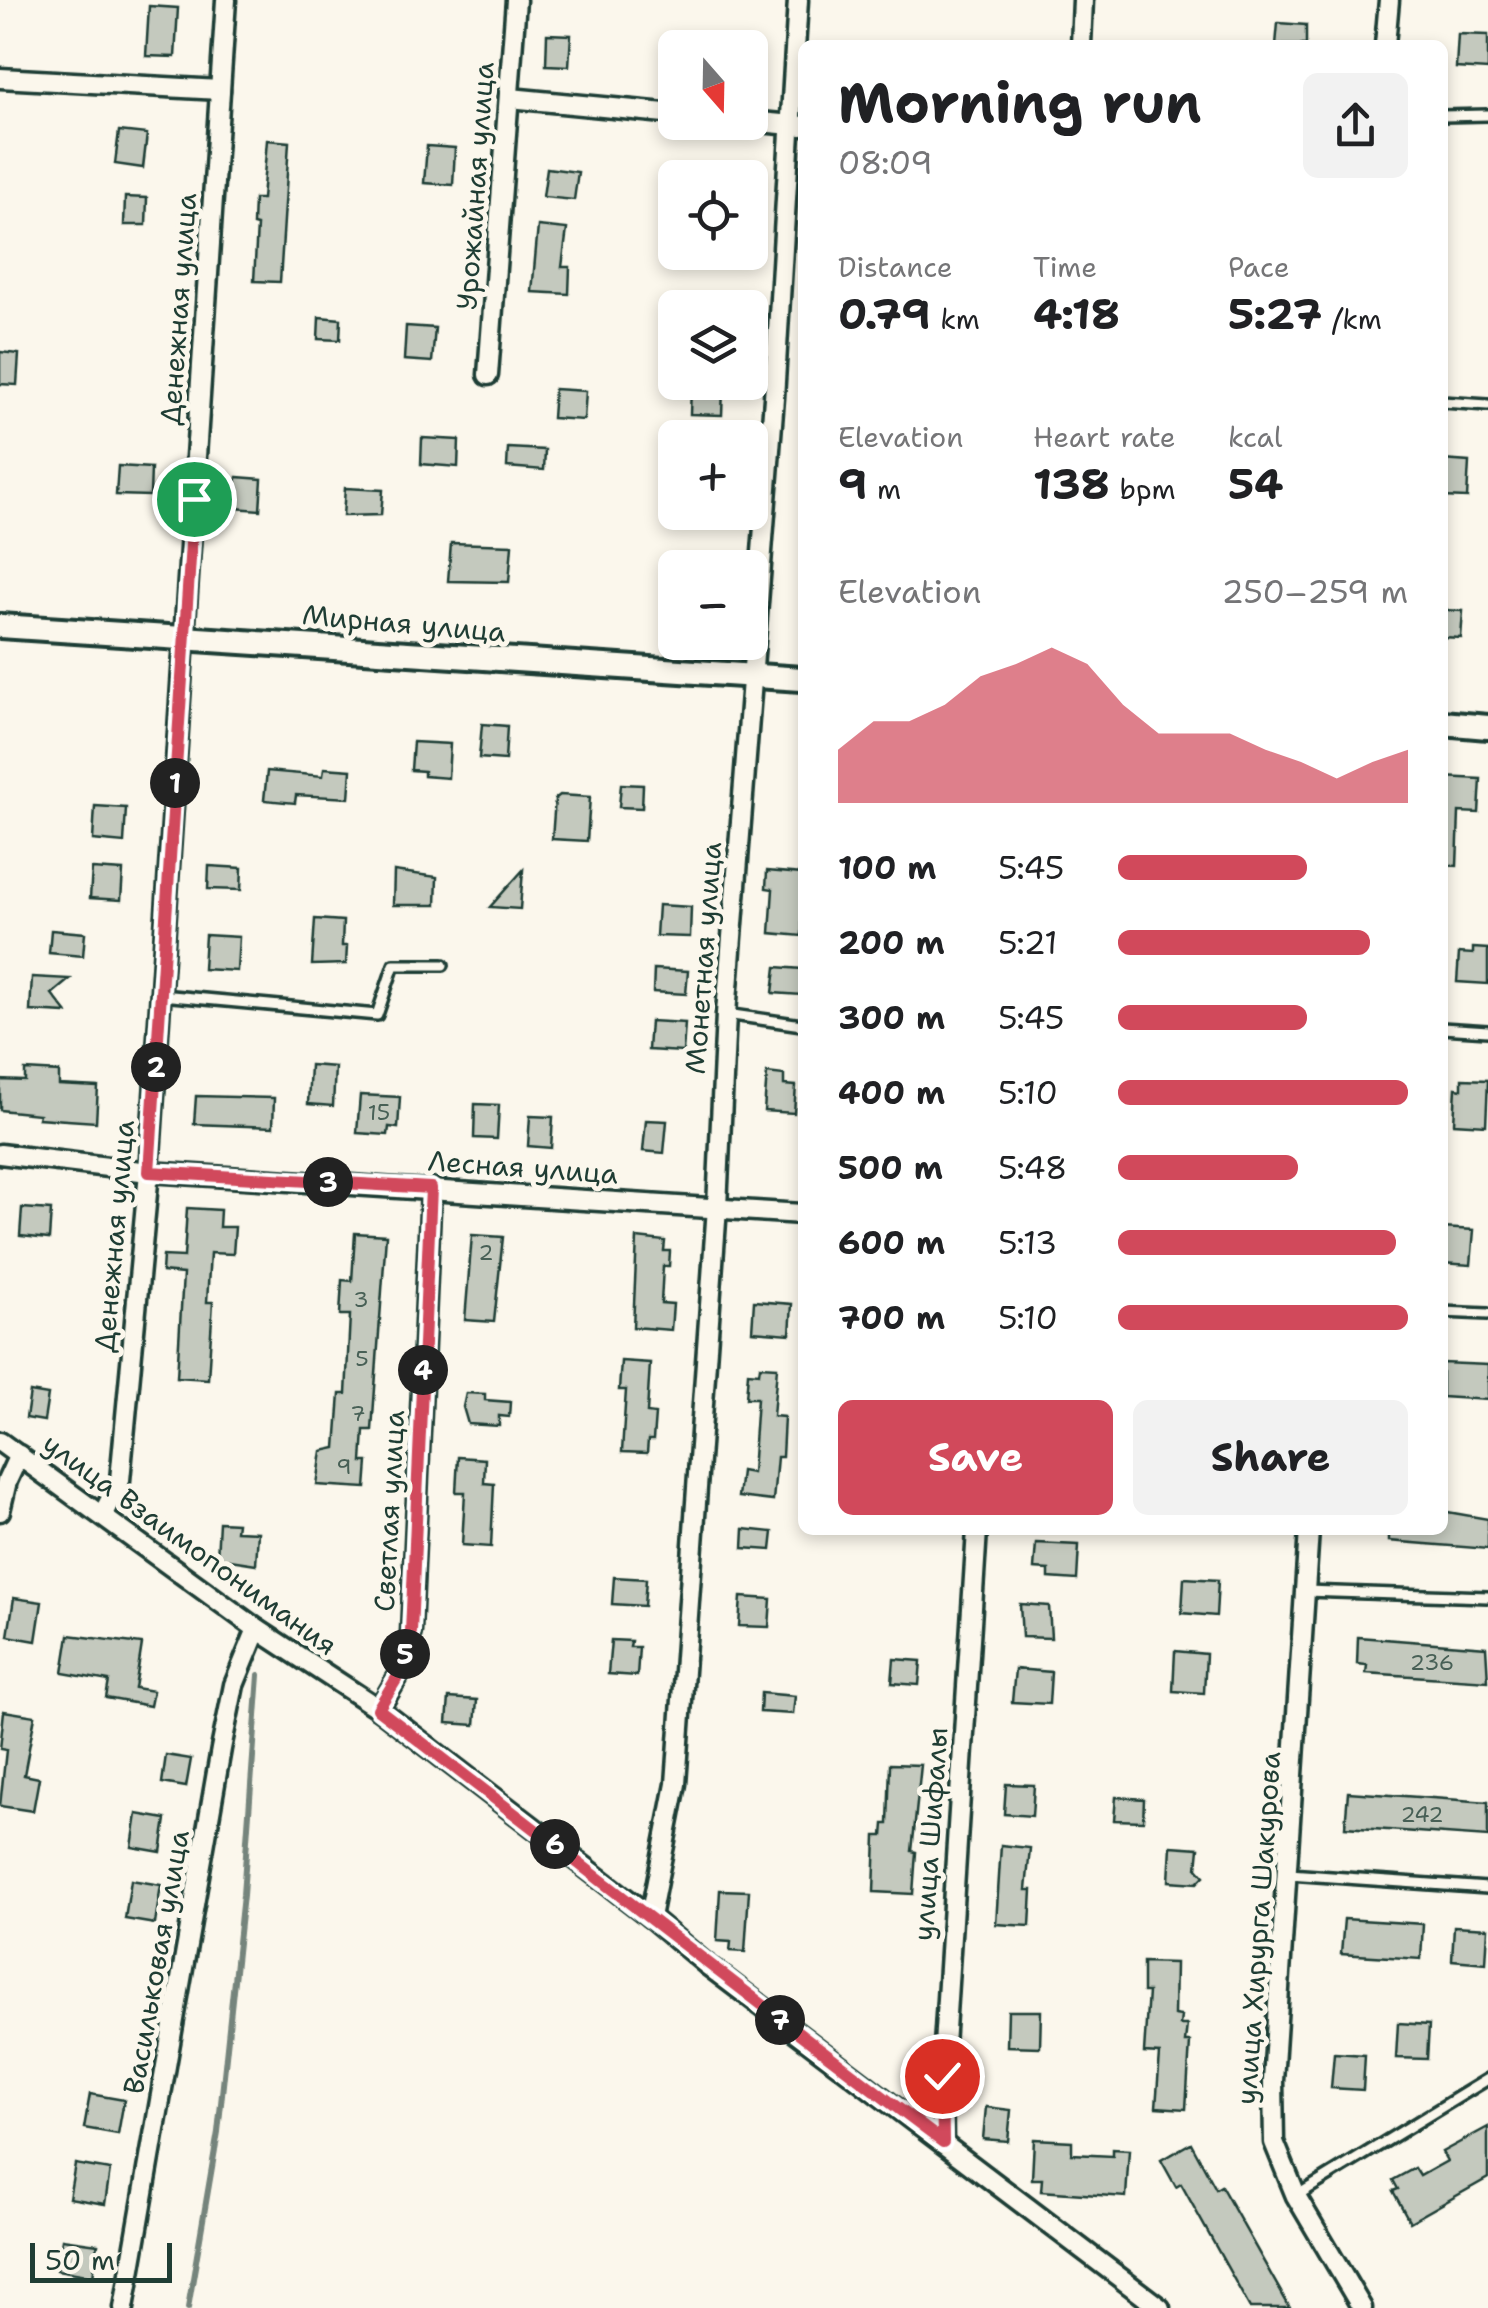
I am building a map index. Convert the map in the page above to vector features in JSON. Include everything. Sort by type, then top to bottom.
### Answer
[{"type":"street","name":"Денежная улица","points":[[103,1514],[120,1480],[149,1172],[226,0]]},
{"type":"street","name":"Урожайная улица","points":[[488,376],[516,0]]},
{"type":"street","name":"Монетная улица","points":[[650,1917],[676,1784],[750,675],[796,126],[798,0]]},
{"type":"street","points":[[1081,40],[1083,0]]},
{"type":"street","points":[[1385,40],[1388,0]]},
{"type":"street","points":[[0,78],[220,90]]},
{"type":"street","points":[[510,98],[658,112]]},
{"type":"street","points":[[768,124],[796,126]]},
{"type":"street","name":"Мирная улица","points":[[0,626],[798,678]]},
{"type":"street","points":[[1448,724],[1488,727]]},
{"type":"street","name":"Лесная улица","points":[[0,1154],[149,1172],[798,1214]]},
{"type":"street","name":"Светлая улица","points":[[378,1709],[400,1673],[411,1632],[431,1188]]},
{"type":"street","name":"улица Взаимопонимания","points":[[0,1442],[257,1629],[378,1709],[1160,2308]]},
{"type":"street","points":[[0,1511],[19,1455]]},
{"type":"street","name":"улица Шифалы","points":[[943,2142],[942,2076],[977,1535]]},
{"type":"street","name":"улица Хирурга Шакурова","points":[[1309,1535],[1273,2082],[1274,2142],[1296,2196],[1362,2308]]},
{"type":"street","name":"Васильковая улица","points":[[124,2308],[221,1749],[234,1685],[257,1629]]},
{"type":"lane","points":[[1448,116],[1488,114]]},
{"type":"lane","points":[[1448,402],[1488,405]]},
{"type":"lane","points":[[161,995],[377,1014],[394,965],[443,965]]},
{"type":"lane","points":[[726,1014],[798,1024]]},
{"type":"lane","points":[[1448,1029],[1488,1032]]},
{"type":"lane","points":[[1448,1312],[1488,1314]]},
{"type":"lane","points":[[1305,1591],[1488,1597]]},
{"type":"lane","points":[[1289,1874],[1487,1888]]},
{"type":"lane","points":[[1296,2196],[1488,2078]]},
{"type":"building","points":[[149,6],[178,8],[175,57],[146,56]]},
{"type":"building","points":[[1278,23],[1306,25],[1306,40],[1276,40]]},
{"type":"building","points":[[547,34],[571,35],[569,66],[546,65]]},
{"type":"building","points":[[1458,34],[1488,35],[1488,70],[1456,68]]},
{"type":"building","points":[[119,131],[147,134],[143,168],[115,164]]},
{"type":"building","points":[[267,140],[289,142],[280,282],[254,281],[254,199],[262,199]]},
{"type":"building","points":[[427,146],[455,148],[453,185],[424,183]]},
{"type":"building","points":[[547,168],[578,172],[574,200],[543,197]]},
{"type":"building","points":[[125,197],[147,198],[146,225],[124,225]]},
{"type":"building","points":[[538,226],[567,229],[562,267],[570,267],[569,294],[532,292]]},
{"type":"building","points":[[319,317],[341,319],[340,340],[318,339]]},
{"type":"building","points":[[406,326],[435,328],[432,362],[404,360]]},
{"type":"building","points":[[0,352],[19,354],[17,385],[0,384]]},
{"type":"building","points":[[554,389],[586,391],[584,420],[552,418]]},
{"type":"building","points":[[691,400],[723,400],[722,415],[690,414]]},
{"type":"building","points":[[422,438],[459,440],[458,467],[421,464]]},
{"type":"building","points":[[508,448],[545,450],[544,470],[507,467]]},
{"type":"building","points":[[1448,460],[1469,462],[1467,498],[1448,497]]},
{"type":"building","points":[[118,466],[151,468],[150,496],[116,495]]},
{"type":"building","points":[[237,477],[262,479],[260,510],[234,508]]},
{"type":"building","points":[[345,488],[383,490],[381,515],[343,516]]},
{"type":"building","points":[[451,543],[512,545],[509,582],[448,581]]},
{"type":"building","points":[[1448,610],[1463,611],[1461,638],[1448,637]]},
{"type":"building","points":[[482,724],[507,726],[505,760],[479,758]]},
{"type":"building","points":[[413,742],[450,744],[448,778],[424,776],[424,771],[411,770]]},
{"type":"building","points":[[324,768],[351,770],[349,798],[296,795],[295,803],[264,800],[267,771],[323,776]]},
{"type":"building","points":[[1448,777],[1481,779],[1479,813],[1459,812],[1457,866],[1448,865]]},
{"type":"building","points":[[621,784],[643,785],[642,808],[619,807]]},
{"type":"building","points":[[560,795],[590,797],[587,841],[552,839],[555,799]]},
{"type":"building","points":[[95,806],[126,808],[124,843],[93,840]]},
{"type":"building","points":[[209,866],[242,868],[241,890],[208,889]]},
{"type":"building","points":[[92,869],[123,871],[121,900],[90,898]]},
{"type":"building","points":[[523,870],[520,909],[490,907]]},
{"type":"building","points":[[394,871],[437,877],[436,905],[393,905]]},
{"type":"building","points":[[767,871],[798,874],[798,936],[770,933],[773,889],[766,888]]},
{"type":"building","points":[[658,905],[691,907],[690,937],[656,936]]},
{"type":"building","points":[[315,919],[343,921],[346,964],[312,965]]},
{"type":"building","points":[[51,930],[85,933],[83,956],[49,953]]},
{"type":"building","points":[[205,935],[239,937],[237,971],[203,969]]},
{"type":"building","points":[[1473,948],[1488,949],[1488,984],[1457,982],[1459,953],[1473,954]]},
{"type":"building","points":[[776,967],[798,969],[798,995],[773,993]]},
{"type":"building","points":[[654,969],[688,971],[686,994],[653,992]]},
{"type":"building","points":[[32,977],[70,979],[52,994],[67,1013],[30,1011]]},
{"type":"building","points":[[650,1021],[685,1023],[683,1052],[648,1050]]},
{"type":"building","points":[[310,1065],[335,1067],[333,1106],[308,1104]]},
{"type":"building","points":[[25,1070],[59,1072],[59,1085],[98,1087],[96,1122],[38,1118],[39,1114],[0,1110],[0,1080],[25,1081]]},
{"type":"building","points":[[767,1073],[784,1075],[784,1085],[796,1086],[794,1113],[764,1111]]},
{"type":"building","points":[[1462,1079],[1488,1080],[1486,1125],[1454,1123],[1456,1088],[1462,1089]]},
{"type":"building","points":[[360,1095],[400,1097],[398,1128],[389,1127],[388,1135],[357,1133]]},
{"type":"building","points":[[196,1096],[274,1098],[273,1127],[194,1124]]},
{"type":"building","points":[[475,1104],[499,1105],[497,1139],[474,1138]]},
{"type":"building","points":[[530,1116],[553,1117],[551,1148],[528,1146]]},
{"type":"building","points":[[646,1120],[667,1121],[664,1153],[643,1151]]},
{"type":"building","points":[[22,1208],[51,1210],[49,1239],[20,1236]]},
{"type":"building","points":[[187,1208],[220,1210],[219,1227],[235,1227],[233,1254],[210,1253],[207,1302],[213,1302],[208,1379],[177,1377],[183,1274],[162,1272],[163,1256],[184,1257]]},
{"type":"building","points":[[1448,1228],[1474,1230],[1471,1265],[1448,1263]]},
{"type":"building","points":[[355,1233],[386,1235],[372,1430],[364,1430],[362,1462],[368,1462],[366,1488],[317,1485],[322,1451],[336,1448],[340,1394],[346,1394],[350,1315],[340,1315],[342,1280],[352,1281]]},
{"type":"building","points":[[472,1235],[503,1237],[494,1322],[465,1320]]},
{"type":"building","points":[[637,1238],[665,1241],[664,1251],[670,1251],[669,1266],[663,1266],[661,1303],[673,1304],[671,1330],[633,1327]]},
{"type":"building","points":[[754,1301],[792,1304],[790,1334],[752,1331]]},
{"type":"building","points":[[621,1361],[650,1363],[647,1413],[655,1414],[653,1440],[648,1440],[647,1453],[622,1452],[626,1390],[619,1390]]},
{"type":"building","points":[[1448,1363],[1488,1365],[1488,1400],[1448,1397]]},
{"type":"building","points":[[760,1366],[777,1367],[773,1416],[784,1417],[782,1457],[777,1457],[773,1501],[738,1497],[741,1471],[752,1473],[757,1398],[746,1398],[748,1372],[759,1373]]},
{"type":"building","points":[[30,1392],[48,1395],[44,1421],[26,1418]]},
{"type":"building","points":[[466,1393],[485,1394],[485,1400],[510,1402],[509,1417],[499,1416],[499,1426],[468,1424],[463,1407]]},
{"type":"building","points":[[458,1457],[485,1459],[484,1483],[494,1484],[491,1547],[462,1545],[465,1492],[456,1492]]},
{"type":"building","points":[[1448,1512],[1488,1519],[1488,1549],[1389,1541],[1389,1535],[1448,1535]]},
{"type":"building","points":[[219,1522],[237,1523],[236,1531],[258,1532],[256,1564],[217,1558]]},
{"type":"building","points":[[744,1529],[773,1532],[771,1550],[743,1548]]},
{"type":"building","points":[[1036,1543],[1079,1545],[1077,1580],[1049,1578],[1049,1570],[1034,1569]]},
{"type":"building","points":[[614,1577],[646,1579],[644,1606],[612,1604]]},
{"type":"building","points":[[1184,1578],[1218,1580],[1216,1616],[1182,1613]]},
{"type":"building","points":[[741,1597],[771,1599],[769,1627],[739,1626]]},
{"type":"building","points":[[14,1598],[42,1602],[36,1641],[8,1636]]},
{"type":"building","points":[[1020,1604],[1049,1606],[1051,1638],[1022,1637]]},
{"type":"building","points":[[69,1635],[142,1644],[135,1688],[153,1691],[150,1706],[106,1698],[109,1681],[63,1673]]},
{"type":"building","points":[[1358,1637],[1486,1647],[1488,1681],[1366,1673],[1367,1665],[1357,1664]]},
{"type":"building","points":[[611,1640],[631,1641],[630,1647],[639,1647],[637,1676],[608,1674]]},
{"type":"building","points":[[1175,1651],[1206,1654],[1204,1693],[1173,1691]]},
{"type":"building","points":[[894,1659],[921,1661],[919,1685],[892,1683]]},
{"type":"building","points":[[1015,1669],[1051,1672],[1049,1704],[1012,1702]]},
{"type":"building","points":[[761,1693],[795,1696],[793,1714],[760,1712]]},
{"type":"building","points":[[449,1698],[477,1700],[475,1725],[447,1723]]},
{"type":"building","points":[[4,1711],[35,1716],[24,1775],[39,1778],[33,1811],[0,1806],[6,1750],[0,1749]]},
{"type":"building","points":[[166,1755],[191,1759],[186,1787],[162,1783]]},
{"type":"building","points":[[890,1764],[921,1765],[912,1851],[916,1852],[913,1894],[874,1892],[876,1836],[883,1836],[884,1824],[888,1824]]},
{"type":"building","points":[[1006,1784],[1034,1785],[1032,1816],[1004,1814]]},
{"type":"building","points":[[1348,1792],[1488,1802],[1488,1837],[1345,1827]]},
{"type":"building","points":[[1116,1797],[1144,1799],[1143,1821],[1114,1820]]},
{"type":"building","points":[[137,1814],[166,1819],[161,1852],[132,1847]]},
{"type":"building","points":[[1001,1845],[1030,1848],[1026,1890],[1032,1890],[1030,1926],[996,1924]]},
{"type":"building","points":[[1171,1846],[1199,1848],[1197,1868],[1204,1876],[1197,1883],[1169,1881]]},
{"type":"building","points":[[131,1880],[161,1885],[155,1924],[125,1919]]},
{"type":"building","points":[[720,1890],[749,1891],[745,1952],[730,1951],[731,1942],[717,1941]]},
{"type":"building","points":[[1344,1919],[1423,1924],[1421,1959],[1341,1954]]},
{"type":"building","points":[[1454,1926],[1488,1928],[1486,1963],[1452,1960]]},
{"type":"building","points":[[1143,1962],[1175,1963],[1174,2015],[1181,2016],[1180,2025],[1187,2025],[1185,2042],[1190,2042],[1186,2109],[1156,2107],[1160,2054],[1144,2053],[1148,1992],[1143,1992]]},
{"type":"building","points":[[1008,2011],[1041,2011],[1040,2047],[1007,2046]]},
{"type":"building","points":[[1398,2023],[1429,2025],[1427,2059],[1396,2058]]},
{"type":"building","points":[[1334,2053],[1365,2055],[1363,2090],[1331,2088]]},
{"type":"building","points":[[90,2094],[124,2100],[118,2134],[84,2128]]},
{"type":"building","points":[[986,2107],[1011,2110],[1008,2141],[983,2139]]},
{"type":"building","points":[[1488,2127],[1488,2178],[1410,2222],[1393,2191],[1398,2189],[1393,2180],[1415,2168],[1420,2176],[1447,2161],[1442,2152]]},
{"type":"building","points":[[1034,2139],[1072,2141],[1072,2154],[1113,2156],[1113,2149],[1129,2150],[1126,2197],[1041,2191],[1042,2179],[1032,2179]]},
{"type":"building","points":[[1191,2143],[1216,2189],[1221,2186],[1290,2308],[1250,2308],[1181,2184],[1176,2187],[1161,2160]]},
{"type":"building","points":[[75,2164],[110,2170],[105,2204],[69,2198]]},
{"type":"building","points":[[62,2239],[98,2244],[93,2276],[57,2270]]},
{"type":"waterway","points":[[188,2308],[218,2132],[243,1895],[259,1675]]},
{"type":"route","points":[[194,499],[149,1172],[431,1188],[411,1632],[400,1673],[378,1709],[943,2142],[942,2076]]}]
